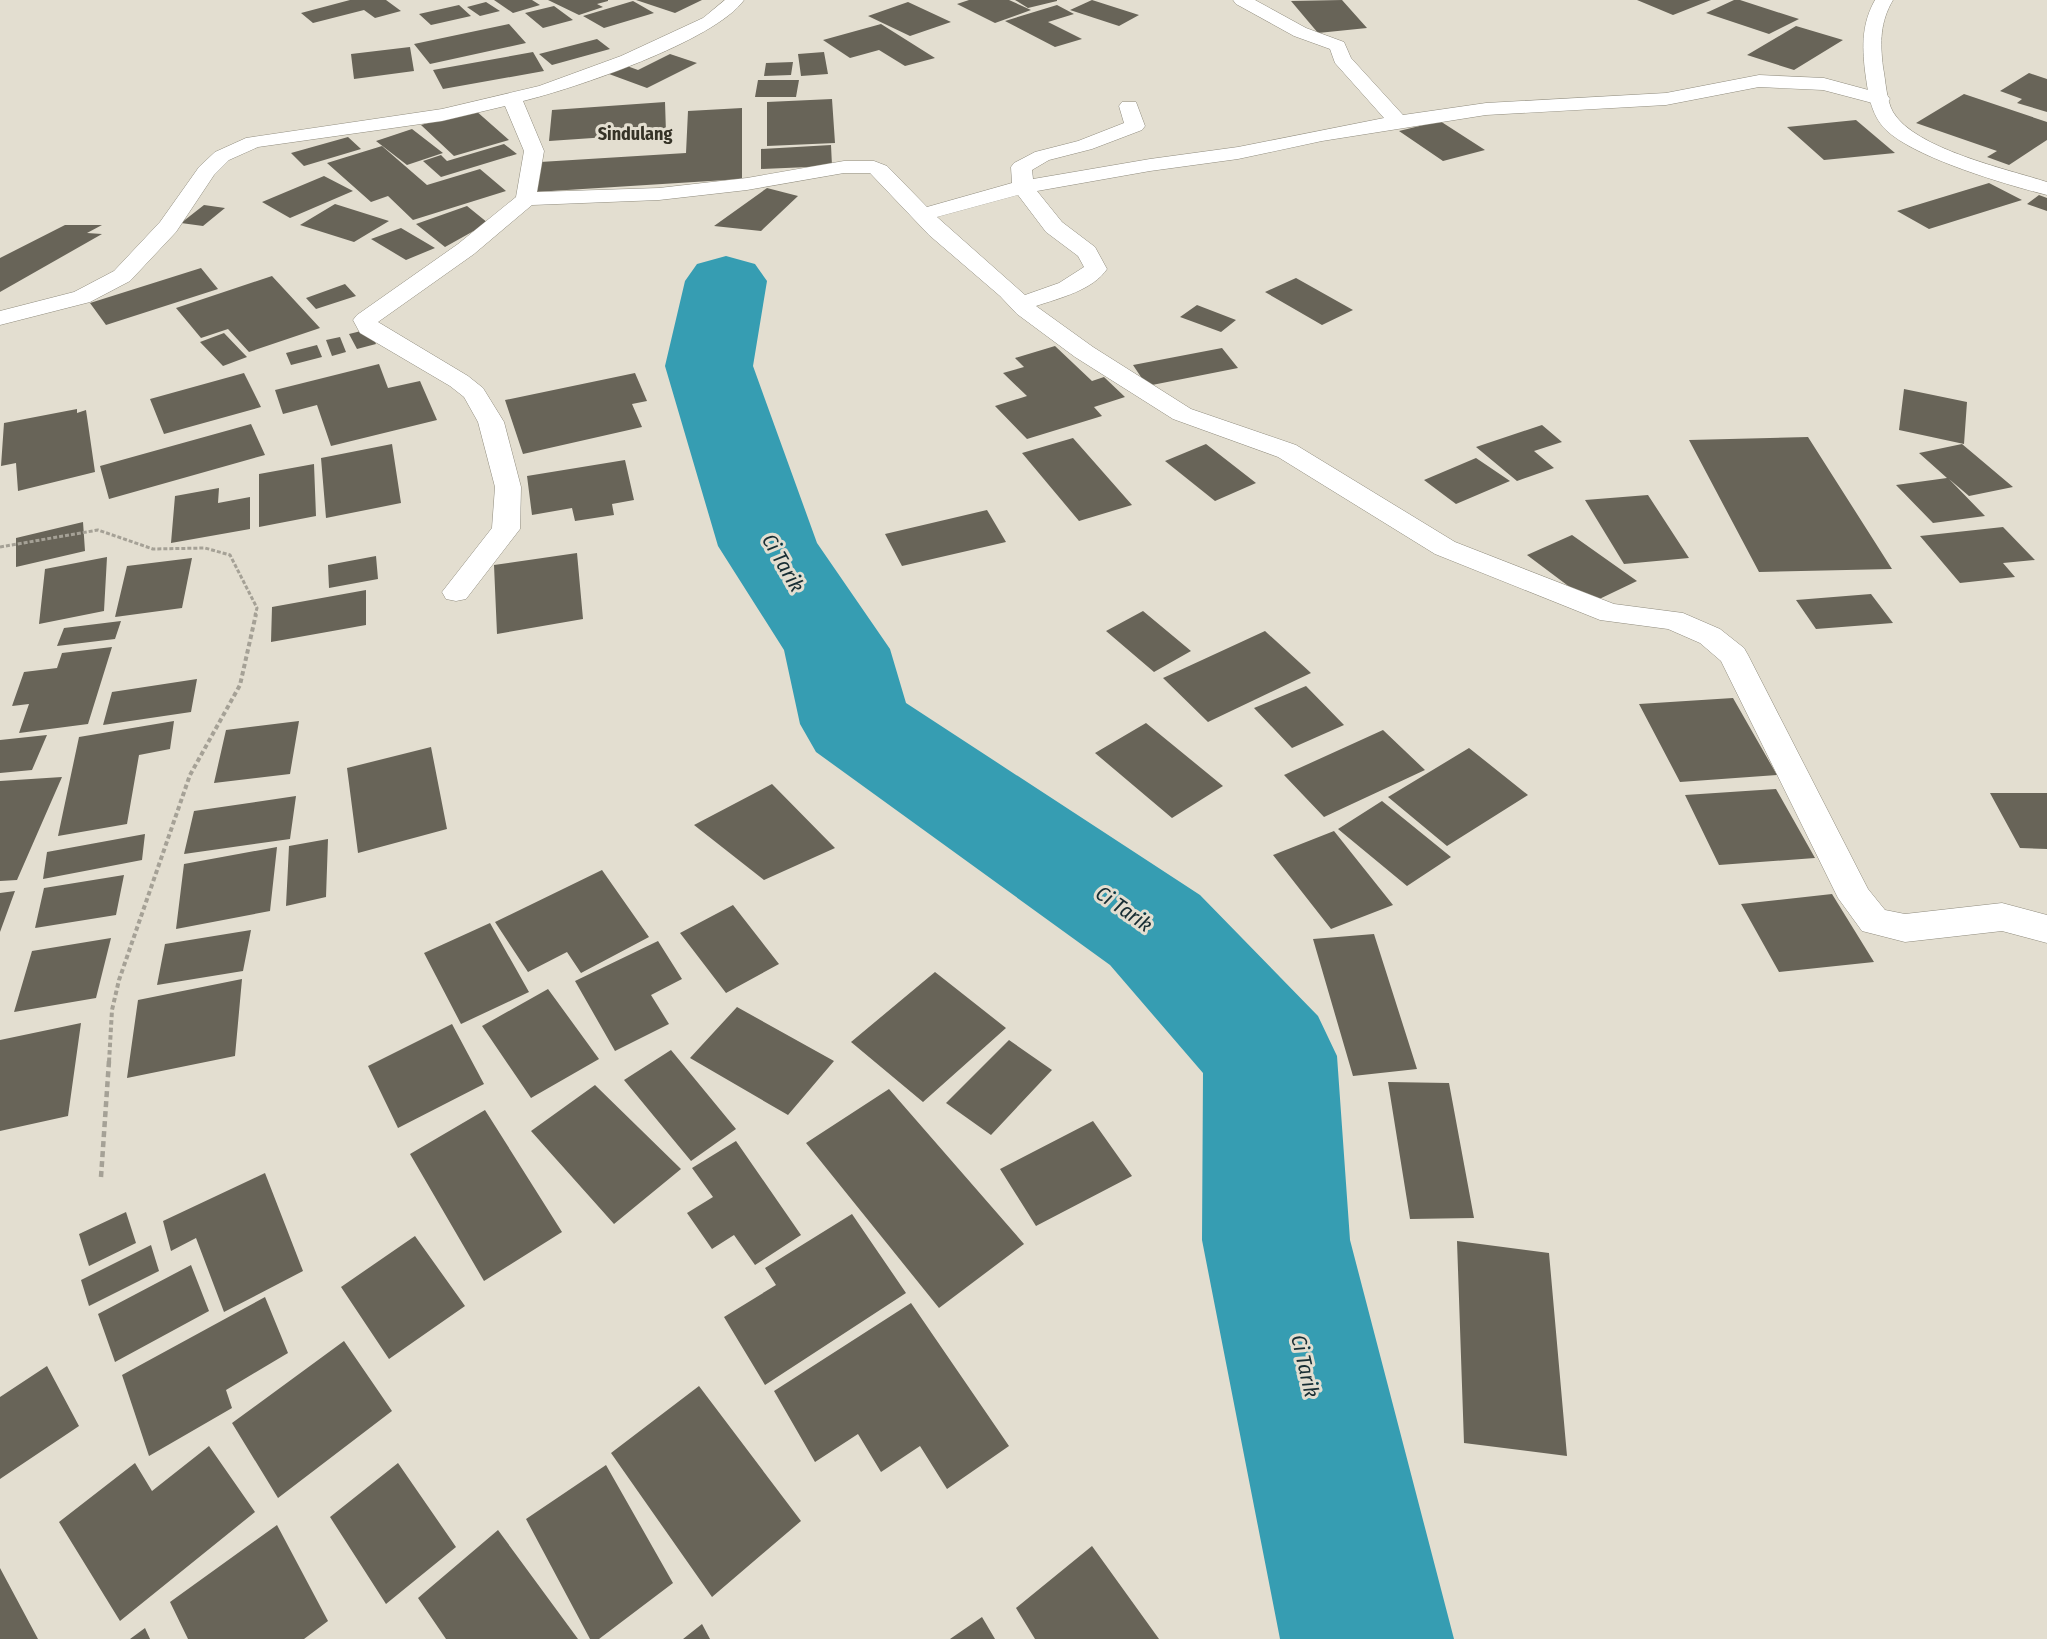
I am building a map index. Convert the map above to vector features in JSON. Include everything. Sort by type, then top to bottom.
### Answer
[{"type":"street","points":[[0,318],[82,297],[122,276],[168,227],[206,171],[222,156],[253,142],[441,115],[545,90],[628,60],[709,22],[725,11],[735,0]]},
{"type":"street","points":[[1242,0],[1300,32],[1338,46],[1342,59],[1398,122]]},
{"type":"street","points":[[1884,0],[1876,13],[1870,36],[1883,113],[1899,131],[1922,146],[2047,189]]},
{"type":"street","points":[[923,215],[1023,187],[1150,165],[1238,153],[1322,135],[1486,109],[1666,99],[1759,81],[1824,84],[1880,99]]},
{"type":"street","points":[[512,99],[535,158],[529,176],[526,199]]},
{"type":"street","points":[[1021,304],[1067,288],[1096,269],[1087,252],[1054,227],[1023,187],[1021,167],[1042,156],[1085,145],[1135,126],[1129,106]]},
{"type":"street","points":[[456,592],[506,529],[508,487],[491,422],[474,393],[379,335],[368,327],[364,320],[466,249],[526,199],[659,194],[747,183],[844,166],[874,167],[885,173],[937,230],[1055,333],[1182,414],[1287,451],[1445,548],[1610,613],[1673,620],[1710,636],[1733,655],[1855,898],[1874,921],[1905,928],[2002,917],[2047,929]]},
{"type":"path","points":[[0,547],[98,530],[110,532],[146,548],[223,550],[230,555],[257,608],[240,685],[190,775],[119,980],[112,1011],[101,1177]]},
{"type":"building","points":[[350,0],[386,0],[401,11],[375,18],[364,10],[313,23],[301,13]]},
{"type":"building","points":[[494,0],[532,0],[540,5],[513,13]]},
{"type":"building","points":[[548,0],[608,1],[597,4],[603,7],[579,15]]},
{"type":"building","points":[[636,0],[702,0],[675,13]]},
{"type":"building","points":[[969,0],[1009,0],[1031,10],[995,23],[957,4]]},
{"type":"building","points":[[1015,0],[1057,0],[1057,1],[1028,8]]},
{"type":"building","points":[[1092,0],[1139,15],[1119,26],[1070,10]]},
{"type":"building","points":[[1342,0],[1367,28],[1318,33],[1291,1]]},
{"type":"building","points":[[1637,0],[1711,0],[1673,15]]},
{"type":"building","points":[[1734,0],[1799,19],[1769,34],[1706,13]]},
{"type":"building","points":[[633,1],[654,13],[604,28],[583,16]]},
{"type":"building","points":[[486,2],[500,11],[480,16],[467,7]]},
{"type":"building","points":[[908,2],[951,22],[910,36],[868,16]]},
{"type":"building","points":[[459,5],[471,16],[431,25],[419,14]]},
{"type":"building","points":[[1057,5],[1074,14],[1048,22],[1082,39],[1055,47],[1005,21]]},
{"type":"building","points":[[554,6],[573,20],[543,28],[525,13]]},
{"type":"building","points":[[509,24],[526,43],[430,64],[414,44]]},
{"type":"building","points":[[881,24],[935,58],[905,66],[879,50],[850,58],[823,40]]},
{"type":"building","points":[[1796,26],[1843,40],[1794,70],[1747,55]]},
{"type":"building","points":[[597,39],[610,49],[552,65],[539,54]]},
{"type":"building","points":[[410,47],[414,71],[354,79],[351,54]]},
{"type":"building","points":[[533,52],[544,71],[443,89],[433,70]]},
{"type":"building","points":[[824,52],[828,74],[801,76],[798,54]]},
{"type":"building","points":[[670,54],[697,63],[647,88],[609,74],[627,66],[638,70]]},
{"type":"building","points":[[793,62],[791,75],[764,76],[766,63]]},
{"type":"building","points":[[2029,73],[2047,79],[2047,112],[2017,103],[2022,99],[2000,91]]},
{"type":"building","points":[[758,80],[799,80],[796,97],[755,97]]},
{"type":"building","points":[[1964,94],[2047,122],[2047,140],[2009,165],[1987,157],[1997,151],[1916,123]]},
{"type":"building","points":[[832,99],[835,143],[767,146],[767,102]]},
{"type":"building","points":[[665,102],[666,133],[549,141],[552,110]]},
{"type":"building","points":[[742,108],[742,179],[535,192],[540,162],[686,153],[688,111]]},
{"type":"building","points":[[475,110],[509,140],[454,156],[421,125]]},
{"type":"building","points":[[1856,120],[1895,153],[1824,160],[1787,127]]},
{"type":"building","points":[[1440,121],[1485,150],[1443,161],[1399,131]]},
{"type":"building","points":[[412,129],[443,153],[407,165],[376,141]]},
{"type":"building","points":[[348,137],[361,149],[304,166],[291,153]]},
{"type":"building","points":[[504,144],[517,154],[441,177],[423,161],[441,155],[447,161]]},
{"type":"building","points":[[831,145],[832,166],[761,169],[761,149]]},
{"type":"building","points":[[382,146],[427,185],[480,169],[506,191],[413,220],[388,196],[371,202],[327,163]]},
{"type":"building","points":[[324,176],[353,191],[290,218],[262,202]]},
{"type":"building","points":[[1989,183],[2022,200],[1929,229],[1897,211]]},
{"type":"building","points":[[767,188],[798,196],[761,231],[714,226]]},
{"type":"building","points":[[2039,195],[2047,198],[2047,211],[2027,204]]},
{"type":"building","points":[[335,204],[389,221],[354,242],[300,225]]},
{"type":"building","points":[[204,205],[225,208],[203,226],[181,223]]},
{"type":"building","points":[[467,206],[488,223],[445,247],[416,224]]},
{"type":"building","points":[[65,225],[102,225],[87,233],[102,234],[0,292],[0,258]]},
{"type":"building","points":[[401,228],[435,248],[406,260],[371,239]]},
{"type":"building","points":[[201,268],[218,289],[106,325],[90,303]]},
{"type":"building","points":[[272,276],[320,328],[249,352],[228,329],[201,338],[176,308]]},
{"type":"building","points":[[1296,278],[1353,310],[1322,325],[1265,292]]},
{"type":"building","points":[[345,284],[356,296],[316,309],[306,298]]},
{"type":"building","points":[[1197,305],[1236,320],[1221,332],[1180,317]]},
{"type":"building","points":[[369,329],[376,344],[357,349],[349,334]]},
{"type":"building","points":[[224,333],[247,357],[223,366],[200,342]]},
{"type":"building","points":[[340,337],[346,352],[332,356],[326,340]]},
{"type":"building","points":[[317,345],[322,357],[291,365],[286,353]]},
{"type":"building","points":[[1055,346],[1092,381],[1104,377],[1125,397],[1094,407],[1102,416],[1027,439],[995,406],[1027,396],[1003,373],[1024,367],[1015,358]]},
{"type":"building","points":[[1222,348],[1238,368],[1147,386],[1133,365]]},
{"type":"building","points":[[379,364],[388,388],[420,381],[437,420],[331,446],[317,405],[283,414],[275,390]]},
{"type":"building","points":[[244,373],[261,407],[164,434],[150,399]]},
{"type":"building","points":[[635,373],[647,401],[632,404],[642,427],[523,454],[505,400]]},
{"type":"building","points":[[1904,389],[1967,402],[1964,444],[1899,430]]},
{"type":"building","points":[[77,409],[77,413],[86,410],[95,472],[18,491],[16,463],[1,466],[4,423]]},
{"type":"building","points":[[251,424],[265,455],[109,499],[100,466]]},
{"type":"building","points":[[1542,425],[1562,442],[1534,451],[1554,468],[1517,481],[1476,447]]},
{"type":"building","points":[[1808,437],[1892,569],[1759,572],[1689,440]]},
{"type":"building","points":[[1073,438],[1132,505],[1079,521],[1022,453]]},
{"type":"building","points":[[392,444],[401,503],[326,518],[321,458]]},
{"type":"building","points":[[1206,444],[1256,483],[1215,501],[1165,461]]},
{"type":"building","points":[[1962,444],[2013,487],[1969,496],[1949,479],[1985,516],[1933,523],[1896,485],[1947,478],[1919,453]]},
{"type":"building","points":[[1476,458],[1510,481],[1456,504],[1424,480]]},
{"type":"building","points":[[625,460],[634,500],[612,504],[614,515],[575,521],[572,508],[532,515],[527,476]]},
{"type":"building","points":[[314,464],[316,516],[259,527],[259,474]]},
{"type":"building","points":[[219,488],[218,503],[250,497],[250,529],[171,543],[175,496]]},
{"type":"building","points":[[1648,495],[1689,558],[1624,564],[1585,500]]},
{"type":"building","points":[[987,510],[1006,542],[902,566],[885,534]]},
{"type":"building","points":[[83,522],[85,551],[16,567],[16,538]]},
{"type":"building","points":[[2003,527],[2035,560],[2003,563],[2015,577],[1960,583],[1920,536]]},
{"type":"building","points":[[1572,535],[1637,581],[1591,603],[1527,555]]},
{"type":"building","points":[[577,553],[583,619],[497,634],[494,565]]},
{"type":"building","points":[[376,556],[378,579],[329,588],[328,565]]},
{"type":"building","points":[[107,557],[104,611],[39,624],[45,569]]},
{"type":"building","points":[[192,558],[182,608],[115,617],[127,566]]},
{"type":"building","points":[[366,590],[366,625],[271,642],[272,607]]},
{"type":"building","points":[[1871,594],[1893,623],[1816,629],[1796,600]]},
{"type":"building","points":[[1143,611],[1191,651],[1154,672],[1106,631]]},
{"type":"building","points":[[121,621],[115,639],[57,646],[64,628]]},
{"type":"building","points":[[1265,631],[1311,673],[1208,722],[1163,678]]},
{"type":"building","points":[[112,647],[88,724],[19,733],[29,704],[12,706],[24,672],[57,668],[62,653]]},
{"type":"building","points":[[197,679],[191,712],[103,725],[112,692]]},
{"type":"building","points":[[1306,686],[1344,725],[1292,748],[1254,708]]},
{"type":"building","points":[[1733,698],[1777,775],[1680,782],[1639,704]]},
{"type":"building","points":[[174,721],[170,749],[139,755],[127,824],[58,836],[79,737]]},
{"type":"building","points":[[299,721],[290,774],[214,783],[226,730]]},
{"type":"building","points":[[1146,723],[1223,786],[1172,818],[1095,753]]},
{"type":"building","points":[[1383,730],[1425,770],[1324,817],[1284,775]]},
{"type":"building","points":[[47,735],[32,770],[0,773],[0,740]]},
{"type":"building","points":[[431,747],[447,829],[358,853],[347,768]]},
{"type":"building","points":[[1469,748],[1528,795],[1447,846],[1388,797]]},
{"type":"building","points":[[62,777],[17,880],[0,881],[0,781]]},
{"type":"building","points":[[772,784],[835,848],[764,880],[694,825]]},
{"type":"building","points":[[1776,789],[1815,858],[1719,865],[1685,795]]},
{"type":"building","points":[[1990,793],[2047,793],[2047,849],[2020,848]]},
{"type":"building","points":[[296,796],[290,839],[184,854],[194,811]]},
{"type":"building","points":[[1382,801],[1451,857],[1407,886],[1338,829]]},
{"type":"building","points":[[1334,831],[1393,905],[1331,929],[1273,855]]},
{"type":"building","points":[[145,834],[142,860],[43,879],[47,852]]},
{"type":"building","points":[[328,839],[326,897],[286,906],[289,846]]},
{"type":"building","points":[[277,847],[270,911],[176,929],[184,864]]},
{"type":"building","points":[[602,870],[649,937],[581,973],[567,952],[528,972],[495,922]]},
{"type":"building","points":[[124,875],[116,915],[35,928],[44,888]]},
{"type":"building","points":[[15,891],[0,932],[0,893]]},
{"type":"building","points":[[1832,894],[1874,962],[1779,972],[1741,904]]},
{"type":"building","points":[[733,905],[779,964],[726,993],[680,933]]},
{"type":"building","points":[[490,923],[529,992],[461,1024],[424,953]]},
{"type":"building","points":[[251,930],[243,971],[157,985],[165,944]]},
{"type":"building","points":[[1374,934],[1417,1069],[1353,1076],[1313,939]]},
{"type":"building","points":[[111,938],[96,998],[14,1012],[32,951]]},
{"type":"building","points":[[658,941],[682,979],[651,995],[669,1024],[615,1051],[575,981]]},
{"type":"building","points":[[935,972],[1006,1028],[923,1102],[851,1042]]},
{"type":"building","points":[[242,979],[235,1056],[127,1078],[138,1000]]},
{"type":"building","points":[[548,989],[599,1059],[531,1098],[482,1026]]},
{"type":"building","points":[[737,1007],[834,1061],[788,1115],[690,1058]]},
{"type":"building","points":[[81,1023],[68,1116],[0,1131],[0,1040]]},
{"type":"building","points":[[452,1024],[484,1084],[398,1128],[368,1066]]},
{"type":"building","points":[[1009,1040],[1052,1070],[991,1135],[946,1103]]},
{"type":"building","points":[[671,1050],[736,1129],[691,1161],[624,1080]]},
{"type":"building","points":[[1388,1082],[1449,1083],[1474,1218],[1410,1219]]},
{"type":"building","points":[[595,1085],[681,1169],[614,1224],[531,1131]]},
{"type":"building","points":[[889,1089],[1024,1244],[939,1308],[806,1143]]},
{"type":"building","points":[[485,1110],[562,1232],[484,1281],[410,1154]]},
{"type":"building","points":[[1093,1121],[1132,1176],[1036,1226],[1000,1169]]},
{"type":"building","points":[[736,1141],[801,1235],[755,1265],[734,1235],[712,1249],[687,1213],[713,1197],[692,1168]]},
{"type":"building","points":[[265,1173],[303,1271],[224,1312],[196,1238],[171,1251],[163,1221]]},
{"type":"building","points":[[126,1212],[136,1243],[89,1266],[79,1234]]},
{"type":"building","points":[[852,1214],[906,1293],[765,1385],[724,1317],[776,1285],[765,1268]]},
{"type":"building","points":[[415,1236],[465,1306],[389,1359],[341,1287]]},
{"type":"building","points":[[1457,1241],[1549,1253],[1567,1456],[1464,1443]]},
{"type":"building","points":[[151,1245],[159,1271],[89,1306],[81,1280]]},
{"type":"building","points":[[191,1265],[209,1311],[115,1362],[98,1314]]},
{"type":"building","points":[[265,1297],[288,1353],[226,1390],[232,1408],[149,1456],[122,1375]]},
{"type":"building","points":[[911,1303],[1009,1446],[947,1489],[920,1446],[881,1472],[858,1434],[815,1462],[774,1391]]},
{"type":"building","points":[[344,1341],[392,1411],[278,1498],[232,1423]]},
{"type":"building","points":[[47,1366],[79,1426],[0,1479],[0,1397]]},
{"type":"building","points":[[699,1386],[801,1521],[712,1597],[611,1453]]},
{"type":"building","points":[[209,1446],[255,1512],[120,1621],[59,1522],[135,1463],[152,1491]]},
{"type":"building","points":[[398,1463],[456,1547],[386,1604],[330,1517]]},
{"type":"building","points":[[606,1465],[673,1583],[599,1639],[590,1639],[526,1519]]},
{"type":"building","points":[[277,1525],[328,1621],[304,1639],[188,1639],[170,1602]]},
{"type":"building","points":[[498,1530],[578,1639],[446,1639],[418,1598]]},
{"type":"building","points":[[1092,1546],[1159,1639],[1035,1639],[1016,1608]]},
{"type":"building","points":[[0,1568],[38,1639],[0,1639]]},
{"type":"building","points":[[982,1617],[995,1639],[950,1639]]},
{"type":"building","points":[[702,1624],[710,1639],[683,1639]]},
{"type":"building","points":[[145,1628],[150,1639],[130,1639]]},
{"type":"waterway","name":"Ci Tarik","points":[[726,281],[709,366],[768,546],[837,649],[856,724],[1155,930],[1270,1056],[1276,1240],[1367,1639]]},
{"type":"district","name":"Sindulang","points":[[635,134]]}]
